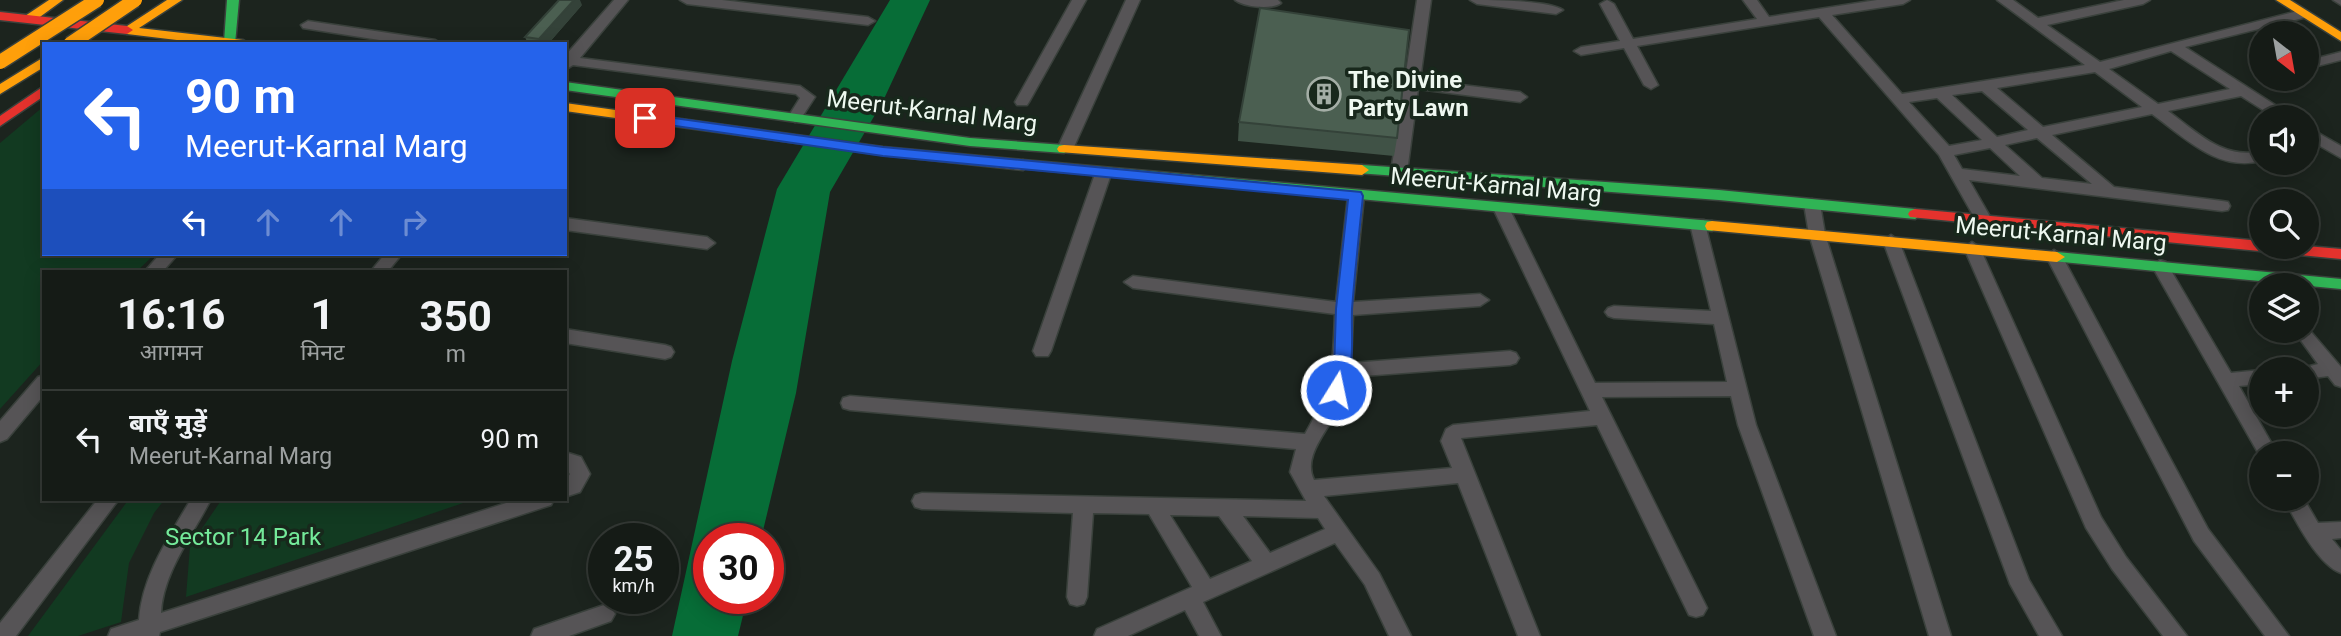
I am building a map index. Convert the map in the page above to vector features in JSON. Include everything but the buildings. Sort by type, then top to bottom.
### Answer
[{"type":"main road","points":[[0,5],[24,0]]},
{"type":"main road","points":[[5,30],[29,19],[57,0]]},
{"type":"main road","points":[[0,62],[97,0]]},
{"type":"main road","points":[[73,42],[135,0]]},
{"type":"main road","points":[[109,42],[176,0]]},
{"type":"main road","points":[[233,0],[236,42]]},
{"type":"main road","points":[[2282,0],[2341,37]]},
{"type":"main road","points":[[0,16],[228,42]]},
{"type":"main road","points":[[5,30],[80,42]]},
{"type":"main road","points":[[0,90],[42,62]]},
{"type":"main road","name":"Meerut-Karnal Marg","points":[[567,86],[970,142],[1812,204],[2341,254]]},
{"type":"main road","points":[[0,122],[40,94]]},
{"type":"main road","name":"Meerut-Karnal Marg","points":[[567,107],[883,151],[1103,174],[1972,248],[2160,266],[2249,278]]},
{"type":"main road","points":[[1324,193],[1331,167]]},
{"type":"main road","name":"Meerut-Karnal Marg","points":[[2319,283],[2341,284]]},
{"type":"street","points":[[567,62],[621,0]]},
{"type":"street","points":[[687,0],[868,21]]},
{"type":"street","points":[[1022,103],[1079,0]]},
{"type":"street","points":[[1065,149],[1133,0]]},
{"type":"street","points":[[1242,0],[1274,3]]},
{"type":"street","points":[[1399,172],[1424,0]]},
{"type":"street","points":[[1477,0],[1556,10]]},
{"type":"street","points":[[1750,0],[1766,22]]},
{"type":"street","points":[[1581,51],[1824,13],[1872,2],[1903,0]]},
{"type":"street","points":[[2004,0],[2216,153],[2249,159]]},
{"type":"street","points":[[2035,23],[2143,0]]},
{"type":"street","points":[[1607,4],[1651,85]]},
{"type":"street","points":[[1824,13],[1945,152],[1984,220]]},
{"type":"street","points":[[1898,99],[2095,68],[2302,14]]},
{"type":"street","points":[[308,25],[422,42]]},
{"type":"street","points":[[2173,46],[2265,105]]},
{"type":"street","points":[[2319,62],[2341,56]]},
{"type":"street","points":[[567,62],[800,90],[808,97],[799,118]]},
{"type":"street","points":[[1412,85],[1520,97]]},
{"type":"street","points":[[1985,86],[2107,190]]},
{"type":"street","points":[[1945,152],[2243,91]]},
{"type":"street","points":[[1941,93],[2036,182]]},
{"type":"street","points":[[2319,139],[2341,153]]},
{"type":"street","points":[[2319,143],[2324,142]]},
{"type":"street","points":[[1957,173],[2222,206]]},
{"type":"street","points":[[1042,351],[1103,174]]},
{"type":"street","points":[[1356,196],[1344,309],[1342,371],[1329,409],[1302,456],[1300,472],[1308,489],[1372,579],[1400,636]]},
{"type":"street","points":[[1812,204],[1817,234],[1940,636]]},
{"type":"street","points":[[1501,208],[1696,608]]},
{"type":"street","points":[[567,224],[707,243]]},
{"type":"street","points":[[1698,224],[1747,425],[1825,636]]},
{"type":"street","points":[[1891,241],[2021,584],[2051,636]]},
{"type":"street","points":[[1972,248],[2102,541],[2176,636]]},
{"type":"street","points":[[380,270],[392,256]]},
{"type":"street","points":[[2054,256],[2201,535],[2238,587],[2278,636]]},
{"type":"street","points":[[2160,266],[2261,441]]},
{"type":"street","points":[[1133,282],[1344,309],[1480,300]]},
{"type":"street","points":[[1614,312],[1721,318]]},
{"type":"street","points":[[567,336],[665,352]]},
{"type":"street","points":[[2312,343],[2336,375]]},
{"type":"street","points":[[1342,371],[1510,358]]},
{"type":"street","points":[[2226,380],[2249,378]]},
{"type":"street","points":[[0,434],[42,384]]},
{"type":"street","points":[[1589,390],[1739,389]]},
{"type":"street","points":[[850,403],[1309,442]]},
{"type":"street","points":[[1529,636],[1451,441],[1453,434],[1460,430],[1602,417]]},
{"type":"street","points":[[567,461],[574,463],[580,474],[573,485],[567,488]]},
{"type":"street","points":[[1308,489],[1464,475]]},
{"type":"street","points":[[3,636],[107,501]]},
{"type":"street","points":[[150,631],[151,596],[169,556],[200,501]]},
{"type":"street","points":[[119,636],[150,631],[538,501]]},
{"type":"street","points":[[922,501],[1323,510]]},
{"type":"street","points":[[1077,597],[1084,505]]},
{"type":"street","points":[[1155,507],[1198,595],[1210,636]]},
{"type":"street","points":[[1226,508],[1266,564]]},
{"type":"street","points":[[2301,511],[2314,532],[2341,564]]},
{"type":"street","points":[[2314,532],[2341,530]]},
{"type":"street","points":[[1105,636],[1338,532]]},
{"type":"street","points":[[542,636],[604,614]]},
{"type":"green space","points":[[42,108],[42,256],[153,256],[138,270],[42,270],[42,362],[0,409],[0,143]]},
{"type":"green space","name":"Sector 14 Park","points":[[128,501],[163,501],[154,513],[129,563],[121,622],[78,636],[28,636]]},
{"type":"green space","name":"Sector 14 Park","points":[[221,501],[469,501],[186,597],[190,546]]},
{"type":"shaded area","points":[[890,0],[930,0],[883,101],[830,192],[796,393],[765,523],[697,523],[732,361],[777,189]]},
{"type":"shaded area","points":[[693,540],[693,614],[743,614],[738,636],[672,636],[679,614]]},
{"type":"traffic: fast","points":[[230,42],[233,0]]},
{"type":"traffic: fast","points":[[567,86],[970,142],[1064,149]]},
{"type":"traffic: fast","points":[[1023,165],[1712,226]]},
{"type":"traffic: fast","points":[[1362,170],[1719,195],[1915,214]]},
{"type":"traffic: fast","points":[[2057,257],[2341,284]]},
{"type":"traffic: slow","points":[[29,19],[57,0]]},
{"type":"traffic: slow","points":[[0,62],[97,0]]},
{"type":"traffic: slow","points":[[73,42],[135,0]]},
{"type":"traffic: slow","points":[[127,30],[176,0]]},
{"type":"traffic: slow","points":[[2282,0],[2341,37]]},
{"type":"traffic: slow","points":[[127,30],[226,42]]},
{"type":"traffic: slow","points":[[0,90],[42,62]]},
{"type":"traffic: slow","points":[[567,107],[883,151],[1023,165]]},
{"type":"traffic: slow","points":[[1064,149],[1362,170]]},
{"type":"traffic: slow","points":[[1712,226],[2057,257]]},
{"type":"traffic: jam","points":[[0,16],[127,30]]},
{"type":"traffic: jam","points":[[0,122],[42,91]]},
{"type":"traffic: jam","points":[[1915,214],[2341,254]]},
{"type":"place","name":"The Divine Party Lawn","points":[[1324,94]]},
{"type":"route","points":[[645,118],[883,151],[1356,196],[1344,309],[1342,371],[1336,390]]}]
